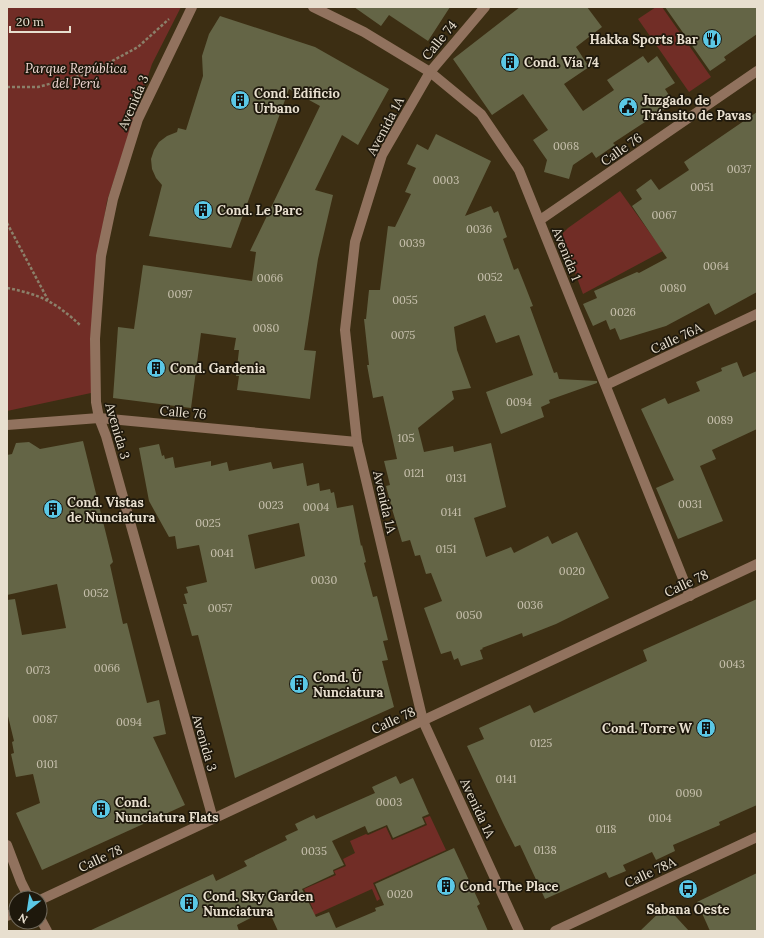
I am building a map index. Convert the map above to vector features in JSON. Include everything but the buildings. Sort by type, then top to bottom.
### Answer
[{"type":"street","name":"Avenida 3","points":[[192,7],[138,119],[113,199],[102,256],[96,339],[96,402],[99,418],[106,436],[213,819]]},
{"type":"street","name":"Avenida 1","points":[[313,7],[364,32],[430,72],[481,114],[519,170],[690,596]]},
{"type":"street","name":"Calle 74","points":[[430,72],[485,7]]},
{"type":"street","name":"Avenida 1A","points":[[430,72],[382,154],[355,242],[345,330],[357,442],[423,721],[519,931]]},
{"type":"street","name":"Calle 76","points":[[540,220],[757,72]]},
{"type":"street","name":"Calle 76A","points":[[606,385],[757,314]]},
{"type":"street","name":"Calle 76","points":[[7,424],[99,418],[357,442]]},
{"type":"street","name":"Calle 78","points":[[48,896],[757,564]]},
{"type":"street","name":"Calle 78A","points":[[555,931],[757,836]]},
{"type":"street","points":[[7,845],[25,890]]},
{"type":"path","points":[[7,87],[38,87],[90,73],[138,47],[172,16]]},
{"type":"path","points":[[7,223],[48,300]]},
{"type":"path","points":[[7,288],[28,292],[48,300],[67,312],[83,328]]},
{"type":"green space","name":"Parque República del Perú","points":[[7,7],[181,7],[152,64],[107,201],[97,261],[91,393],[7,411]]},
{"type":"green space","points":[[656,7],[662,7],[711,77],[689,92],[638,19]]},
{"type":"green space","points":[[620,191],[663,251],[583,294],[563,240],[563,233]]},
{"type":"green space","points":[[430,816],[446,850],[373,883],[380,899],[377,901],[372,889],[301,921],[299,916],[313,909],[304,889],[336,875],[334,871],[346,866],[343,859],[355,853],[350,841],[386,827],[392,840],[427,825],[424,818]]},
{"type":"place","name":"Hakka Sports Bar","points":[[712,39]]},
{"type":"place","name":"Cond. Vía 74","points":[[510,62]]},
{"type":"place","name":"Cond. Edificio Urbano","points":[[240,100]]},
{"type":"place","name":"Juzgado de Tránsito de Pavas","points":[[628,107]]},
{"type":"place","name":"Cond. Le Parc","points":[[203,210]]},
{"type":"place","name":"Cond. Gardenia","points":[[156,368]]},
{"type":"place","name":"Cond. Vistas de Nunciatura","points":[[53,509]]},
{"type":"place","name":"Cond. Ü Nunciatura","points":[[299,684]]},
{"type":"place","name":"Cond. Torre W","points":[[706,728]]},
{"type":"place","name":"Cond. Nunciatura Flats","points":[[101,809]]},
{"type":"place","name":"Cond. The Place","points":[[446,886]]},
{"type":"place","name":"Sabana Oeste","points":[[688,889]]},
{"type":"place","name":"Cond. Sky Garden Nunciatura","points":[[189,903]]}]
